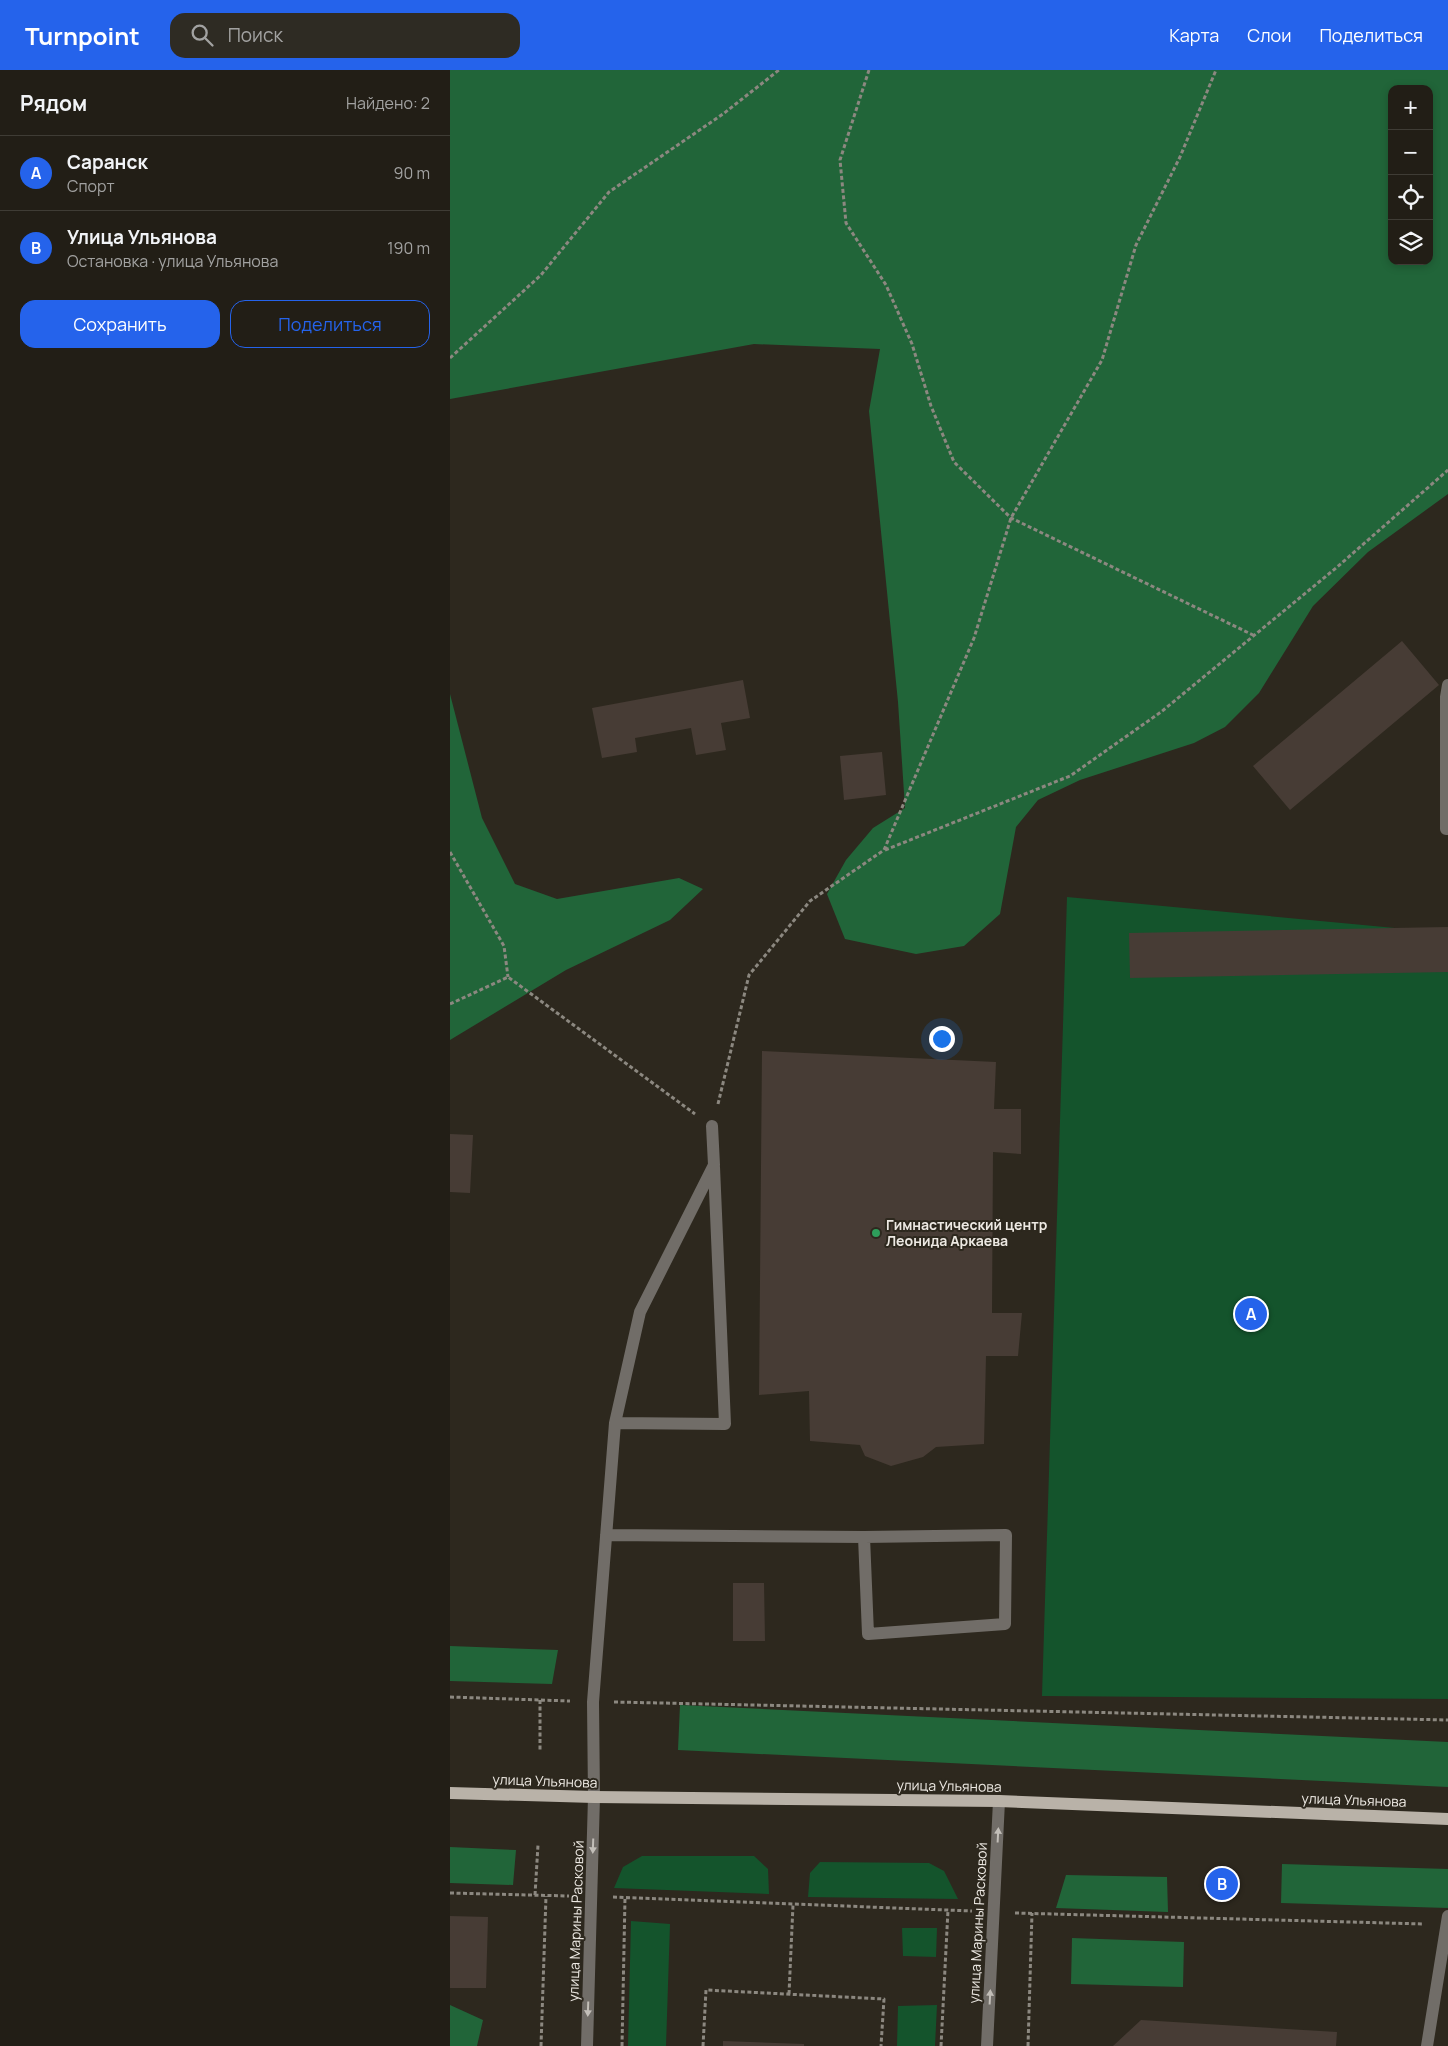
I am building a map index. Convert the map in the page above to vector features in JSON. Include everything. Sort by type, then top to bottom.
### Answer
[{"type":"main road","name":"улица Ульянова","points":[[450,1793],[594,1798],[999,1801],[1448,1819]]},
{"type":"street","points":[[1448,685],[1446,696],[1446,829],[1448,829]]},
{"type":"street","points":[[615,1423],[725,1424],[712,1126]]},
{"type":"street","name":"улица Марины Расковой","points":[[587,2046],[594,1798],[593,1702],[615,1423],[640,1312],[714,1165]]},
{"type":"street","points":[[606,1535],[864,1537],[1006,1535],[1005,1624],[868,1634],[864,1537]]},
{"type":"street","name":"улица Марины Расковой","points":[[988,2046],[999,1801]]},
{"type":"street","points":[[1427,2046],[1447,1921]]},
{"type":"path","points":[[451,357],[541,276],[609,192],[723,114],[779,70]]},
{"type":"path","points":[[869,70],[840,160],[846,223],[886,285],[912,344],[931,406],[954,462],[1011,518],[1253,635]]},
{"type":"path","points":[[884,850],[974,638],[1011,518],[1102,360],[1136,245],[1180,157],[1216,70]]},
{"type":"path","points":[[450,852],[504,946],[508,977],[712,1126],[749,975],[810,901],[884,850],[1070,776],[1161,712],[1336,568],[1448,470]]},
{"type":"path","points":[[450,1004],[508,977]]},
{"type":"path","points":[[450,1697],[593,1702],[1448,1720]]},
{"type":"path","points":[[540,1700],[540,1752]]},
{"type":"path","points":[[536,1895],[538,1845]]},
{"type":"path","points":[[450,1893],[994,1912],[1447,1921]]},
{"type":"path","points":[[541,2046],[546,1896]]},
{"type":"path","points":[[622,2046],[625,1898]]},
{"type":"path","points":[[789,1994],[793,1905]]},
{"type":"path","points":[[941,2046],[948,1910]]},
{"type":"path","points":[[1028,2046],[1032,1913]]},
{"type":"path","points":[[703,2046],[706,1990],[884,1999],[881,2046]]},
{"type":"green space","points":[[450,70],[1448,70],[1448,494],[1368,552],[1313,606],[1259,693],[1225,727],[1194,743],[1080,780],[1038,800],[1016,827],[1000,914],[964,946],[916,954],[845,939],[827,894],[846,860],[873,828],[905,808],[898,702],[869,411],[880,349],[754,344],[450,399]]},
{"type":"green space","points":[[450,694],[482,818],[515,884],[557,899],[679,878],[703,889],[670,920],[566,970],[450,1040]]},
{"type":"green space","points":[[1067,897],[1448,933],[1448,1699],[1042,1696]]},
{"type":"green space","points":[[450,1646],[558,1650],[552,1684],[450,1681]]},
{"type":"green space","points":[[680,1705],[1448,1742],[1448,1787],[678,1750]]},
{"type":"green space","points":[[450,1847],[516,1850],[513,1885],[450,1883]]},
{"type":"green space","points":[[642,1856],[754,1856],[768,1869],[769,1894],[614,1888],[623,1867]]},
{"type":"green space","points":[[820,1862],[929,1863],[944,1871],[958,1899],[808,1897],[810,1873]]},
{"type":"green space","points":[[1282,1864],[1448,1869],[1448,1908],[1281,1903]]},
{"type":"green space","points":[[1066,1875],[1167,1877],[1168,1912],[1056,1908]]},
{"type":"green space","points":[[631,1921],[670,1924],[666,2046],[628,2046]]},
{"type":"green space","points":[[902,1928],[937,1928],[936,1957],[903,1956]]},
{"type":"green space","points":[[1072,1938],[1184,1942],[1183,1987],[1071,1984]]},
{"type":"green space","points":[[450,2005],[483,2020],[477,2046],[450,2046]]},
{"type":"green space","points":[[937,2005],[935,2046],[897,2046],[898,2006]]},
{"type":"building","points":[[1402,641],[1439,685],[1290,810],[1253,766]]},
{"type":"building","points":[[743,680],[750,718],[721,723],[726,750],[696,755],[691,728],[635,738],[637,752],[602,758],[592,708]]},
{"type":"building","points":[[882,752],[886,795],[844,800],[840,756]]},
{"type":"building","points":[[1448,927],[1448,972],[1130,978],[1129,933]]},
{"type":"building","name":"Гимнастический центр Леонида Аркаева","points":[[762,1051],[996,1062],[994,1109],[1021,1109],[1021,1154],[993,1152],[992,1313],[1022,1313],[1018,1356],[986,1356],[984,1444],[936,1447],[923,1457],[891,1466],[865,1456],[860,1445],[810,1441],[809,1391],[759,1395]]},
{"type":"building","points":[[450,1134],[473,1135],[470,1193],[450,1192]]},
{"type":"building","points":[[733,1583],[764,1583],[765,1641],[733,1641]]},
{"type":"building","points":[[450,1916],[488,1917],[486,1988],[450,1988]]},
{"type":"building","points":[[1141,2020],[1337,2032],[1336,2046],[1113,2046]]},
{"type":"building","points":[[723,2041],[804,2044],[804,2046],[723,2046]]},
{"type":"place","name":"Гимнастический центр Леонида Аркаева","points":[[876,1233]]},
{"type":"place","name":"Саранск","points":[[1251,1314]]},
{"type":"place","name":"Улица Ульянова","points":[[1222,1884]]}]
